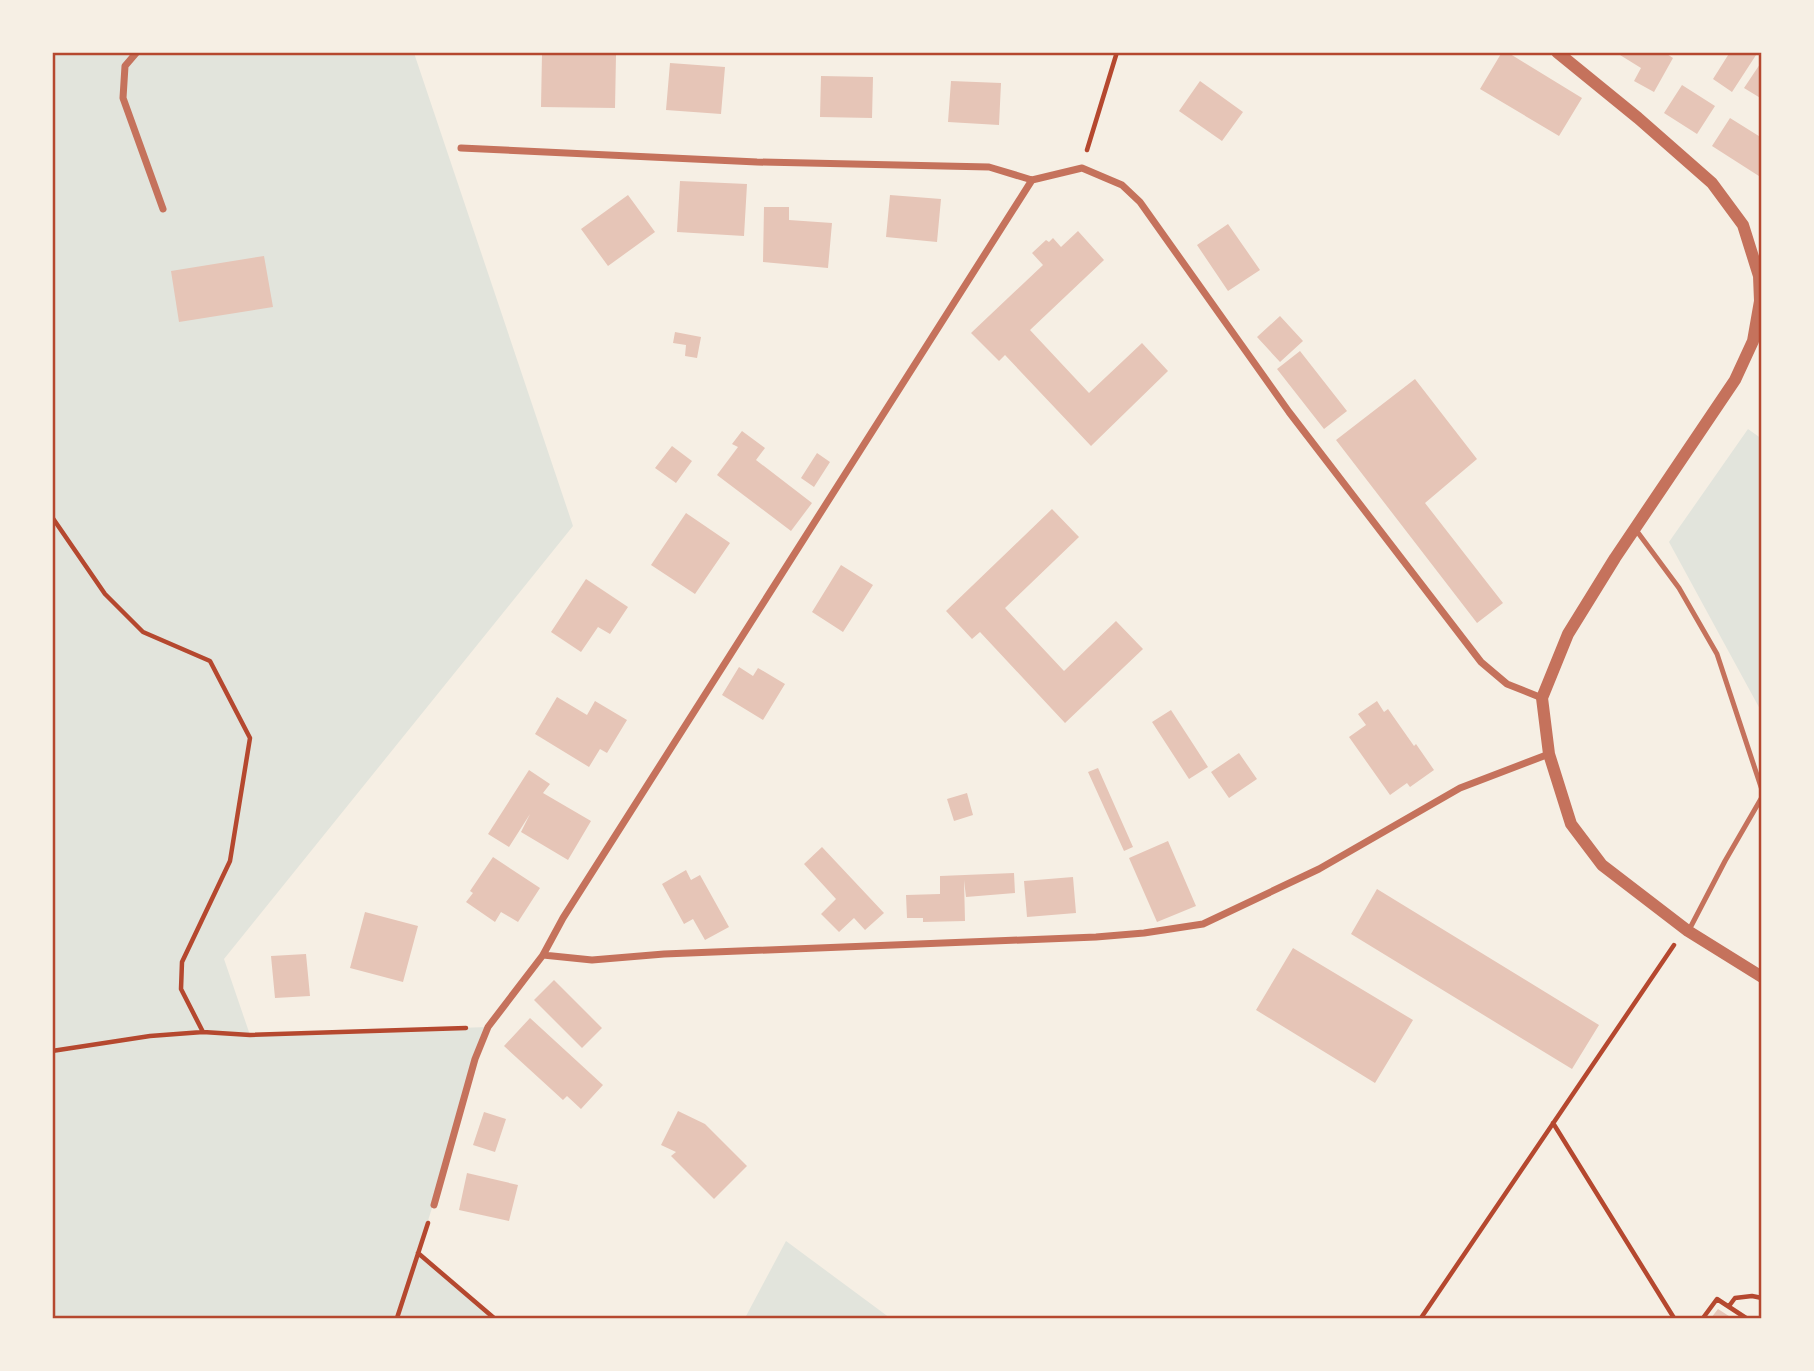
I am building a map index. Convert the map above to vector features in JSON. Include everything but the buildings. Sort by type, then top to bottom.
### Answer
[{"type":"street","points":[[137,52],[125,66],[123,98],[163,209]]},
{"type":"street","points":[[1556,52],[1638,118],[1712,183],[1743,225],[1759,276],[1760,301],[1753,341],[1735,380],[1568,634],[1542,698],[1549,754],[1571,824],[1602,865],[1688,930],[1762,977]]},
{"type":"street","points":[[460,148],[757,162],[989,167],[1032,180],[1082,168],[1122,185],[1140,202],[1289,412],[1481,662],[1507,684],[1542,698]]},
{"type":"street","points":[[433,1205],[475,1059],[488,1027],[543,955],[563,918],[1032,180]]},
{"type":"street","points":[[543,955],[593,960],[664,954],[1096,937],[1203,924],[1319,869],[1460,788],[1549,754]]},
{"type":"lane","points":[[1635,529],[1679,588],[1717,654],[1762,790]]},
{"type":"lane","points":[[1688,930],[1762,797]]},
{"type":"path","points":[[1082,168],[1099,104],[1117,52]]},
{"type":"path","points":[[52,517],[105,593],[144,632],[210,660],[250,738],[230,861],[182,962],[181,989],[203,1032]]},
{"type":"path","points":[[1421,1318],[1676,942]]},
{"type":"path","points":[[52,1051],[150,1035],[203,1032],[250,1035],[488,1027]]},
{"type":"path","points":[[1553,1123],[1674,1318]]},
{"type":"path","points":[[397,1318],[433,1205]]},
{"type":"path","points":[[418,1254],[494,1318]]},
{"type":"path","points":[[1729,1307],[1735,1298],[1762,1298]]},
{"type":"path","points":[[1703,1318],[1717,1299],[1746,1318]]},
{"type":"shaded area","points":[[53,53],[414,53],[573,526],[224,959],[250,1035],[488,1027],[418,1253],[494,1318],[53,1318]]},
{"type":"shaded area","points":[[1748,429],[1762,439],[1761,711],[1669,542]]},
{"type":"shaded area","points":[[786,1241],[890,1318],[745,1318]]}]
